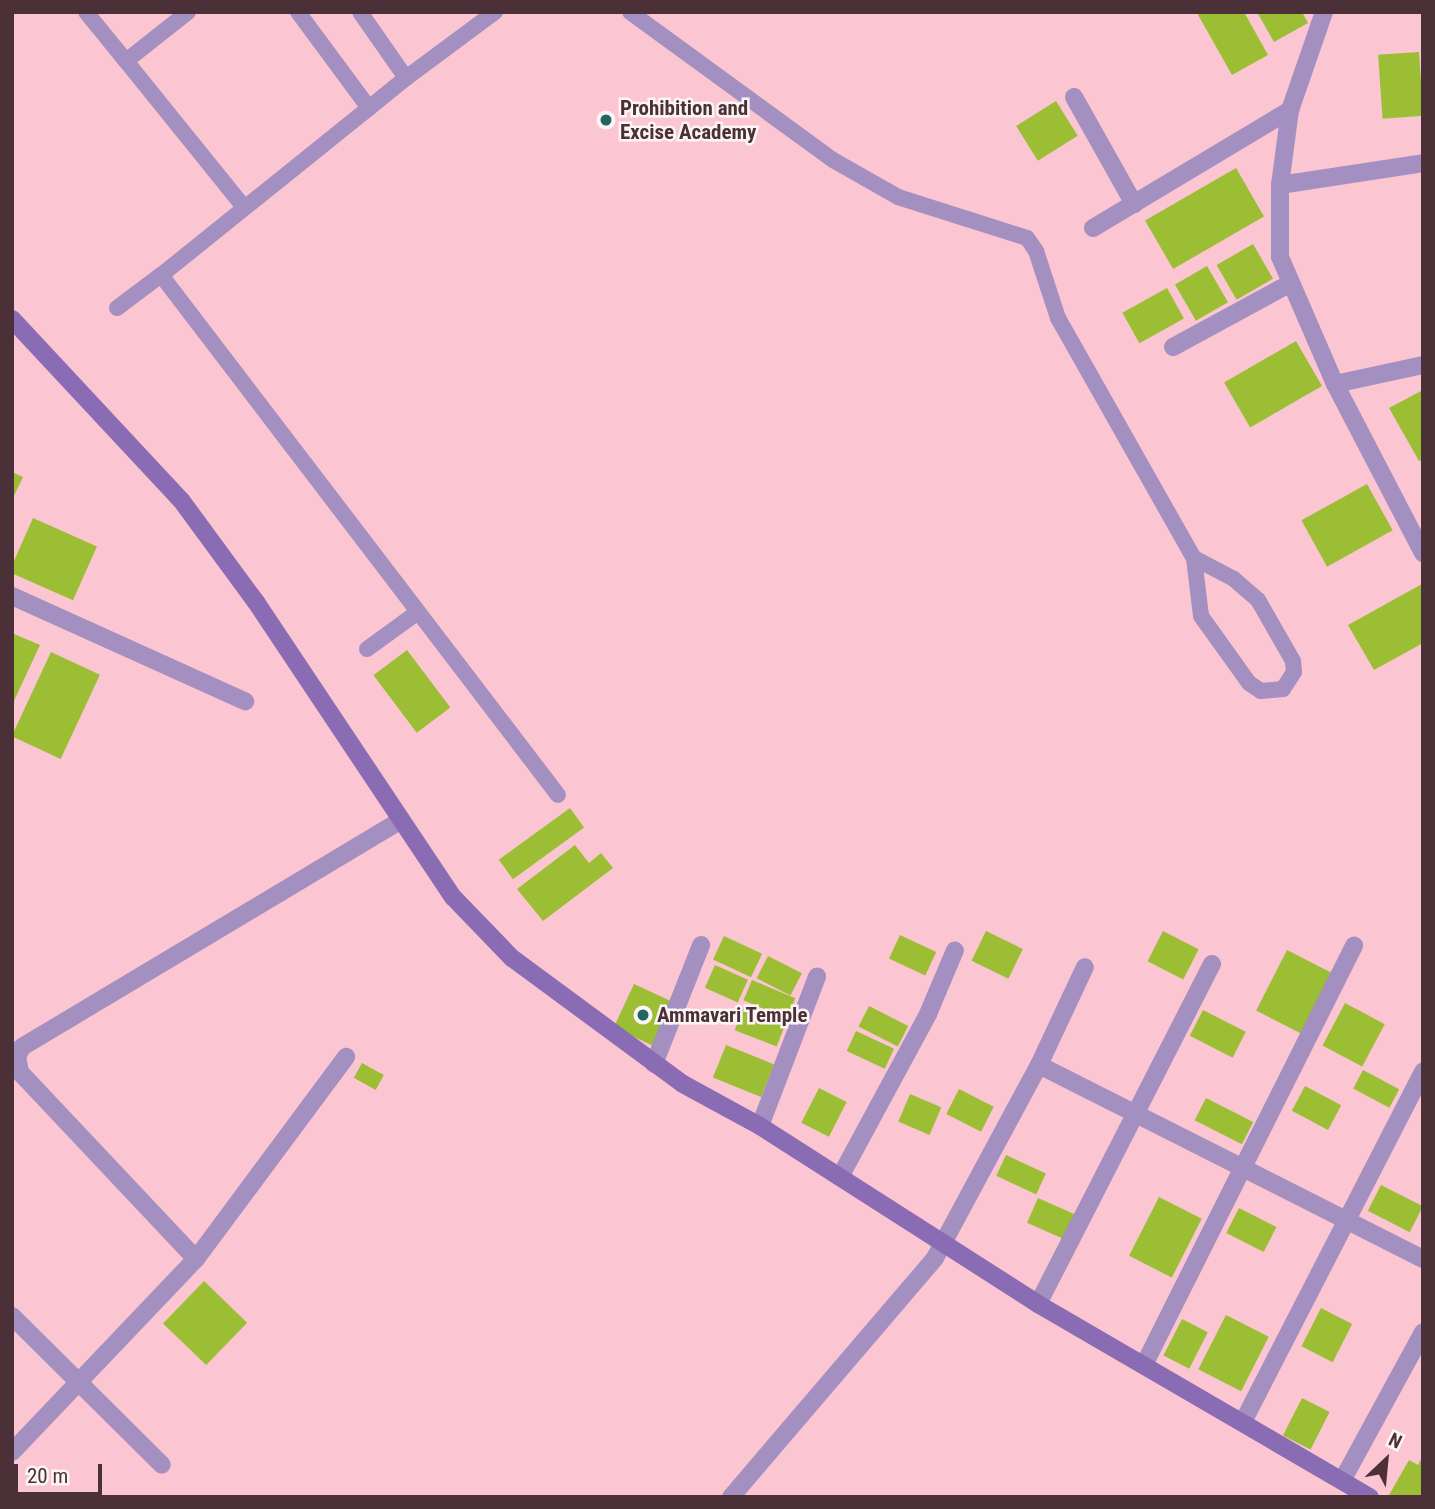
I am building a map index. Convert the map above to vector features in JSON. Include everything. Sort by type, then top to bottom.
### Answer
[{"type":"street","points":[[1324,12],[1290,110],[1280,185],[1280,257],[1335,384],[1423,553]]},
{"type":"street","points":[[1074,97],[1134,204]]},
{"type":"street","points":[[1093,229],[1290,110]]},
{"type":"street","points":[[1280,185],[1423,163]]},
{"type":"street","points":[[1173,347],[1291,283]]},
{"type":"street","points":[[12,319],[181,500],[257,602],[453,897],[512,958],[654,1064],[760,1126],[1038,1304],[1244,1420],[1370,1497]]},
{"type":"street","points":[[1335,384],[1423,365]]},
{"type":"street","points":[[12,596],[245,701]]},
{"type":"street","points":[[196,1259],[20,1072],[17,1057],[22,1047],[400,821]]},
{"type":"street","points":[[654,1064],[701,945]]},
{"type":"street","points":[[1145,1363],[1354,945]]},
{"type":"street","points":[[840,1177],[928,1014],[955,950]]},
{"type":"street","points":[[1038,1304],[1212,964]]},
{"type":"street","points":[[731,1497],[945,1243],[1039,1065],[1085,967]]},
{"type":"street","points":[[760,1126],[817,977]]},
{"type":"street","points":[[12,1452],[196,1259],[346,1057]]},
{"type":"street","points":[[1039,1065],[1423,1259]]},
{"type":"street","points":[[1244,1420],[1348,1222],[1423,1071]]},
{"type":"street","points":[[12,1316],[162,1465]]},
{"type":"street","points":[[1343,1479],[1423,1332]]},
{"type":"lane","points":[[86,12],[244,207]]},
{"type":"lane","points":[[126,61],[188,12]]},
{"type":"lane","points":[[298,12],[369,108]]},
{"type":"lane","points":[[360,12],[406,78]]},
{"type":"lane","points":[[117,308],[162,275],[406,78],[495,12]]},
{"type":"lane","points":[[630,12],[833,160],[898,197],[1027,239],[1037,251],[1058,318],[1194,558],[1201,616],[1249,683],[1261,691],[1283,689],[1294,672],[1293,661],[1258,600],[1234,579],[1194,558]]},
{"type":"lane","points":[[162,275],[558,795]]},
{"type":"lane","points":[[367,649],[418,612]]},
{"type":"building","points":[[1244,12],[1268,55],[1232,75],[1197,13]]},
{"type":"building","points":[[1257,12],[1302,12],[1308,23],[1274,42]]},
{"type":"building","points":[[1419,52],[1423,116],[1383,119],[1378,55]]},
{"type":"building","points":[[1056,101],[1078,136],[1038,161],[1016,126]]},
{"type":"building","points":[[1236,168],[1264,216],[1173,269],[1145,220]]},
{"type":"building","points":[[1253,244],[1273,279],[1237,300],[1217,265]]},
{"type":"building","points":[[1207,266],[1228,302],[1196,321],[1175,284]]},
{"type":"building","points":[[1167,288],[1184,319],[1139,343],[1122,313]]},
{"type":"building","points":[[1296,341],[1322,386],[1250,428],[1224,382]]},
{"type":"building","points":[[1423,390],[1423,459],[1419,461],[1389,408]]},
{"type":"building","points":[[12,472],[23,477],[12,500]]},
{"type":"building","points":[[1367,484],[1393,530],[1327,567],[1301,520]]},
{"type":"building","points":[[33,518],[97,546],[73,600],[12,573],[12,565]]},
{"type":"building","points":[[1422,584],[1423,643],[1374,670],[1348,625]]},
{"type":"building","points":[[12,633],[40,645],[12,705]]},
{"type":"building","points":[[407,650],[450,708],[417,733],[373,675]]},
{"type":"building","points":[[51,652],[100,675],[61,759],[12,736]]},
{"type":"building","points":[[570,808],[584,827],[513,879],[499,860]]},
{"type":"building","points":[[575,845],[589,863],[601,853],[613,868],[543,921],[517,889]]},
{"type":"building","points":[[986,931],[1023,949],[1008,979],[972,961]]},
{"type":"building","points":[[1163,931],[1199,949],[1183,979],[1148,961]]},
{"type":"building","points":[[900,935],[936,952],[925,975],[889,959]]},
{"type":"building","points":[[724,936],[762,954],[751,977],[713,960]]},
{"type":"building","points":[[1287,950],[1332,973],[1302,1034],[1256,1011]]},
{"type":"building","points":[[768,956],[802,973],[791,996],[757,978]]},
{"type":"building","points":[[715,965],[748,980],[738,1002],[705,988]]},
{"type":"building","points":[[752,980],[795,998],[787,1019],[743,1000]]},
{"type":"building","name":"Ammavari Temple","points":[[634,984],[674,1003],[654,1046],[614,1028]]},
{"type":"building","points":[[1345,1003],[1385,1024],[1362,1067],[1322,1045]]},
{"type":"building","points":[[744,1006],[786,1022],[777,1046],[735,1030]]},
{"type":"building","points":[[869,1006],[908,1026],[898,1046],[859,1026]]},
{"type":"building","points":[[1203,1010],[1246,1032],[1233,1058],[1190,1036]]},
{"type":"building","points":[[856,1031],[894,1049],[885,1069],[847,1051]]},
{"type":"building","points":[[726,1045],[774,1064],[761,1097],[713,1077]]},
{"type":"building","points":[[362,1063],[384,1075],[376,1090],[354,1078]]},
{"type":"building","points":[[1363,1070],[1399,1089],[1389,1108],[1353,1089]]},
{"type":"building","points":[[1305,1086],[1341,1105],[1328,1130],[1292,1111]]},
{"type":"building","points":[[819,1088],[847,1102],[829,1137],[801,1123]]},
{"type":"building","points":[[959,1089],[994,1107],[981,1132],[946,1114]]},
{"type":"building","points":[[910,1094],[941,1107],[930,1135],[898,1122]]},
{"type":"building","points":[[1206,1098],[1253,1122],[1242,1144],[1195,1120]]},
{"type":"building","points":[[1006,1155],[1046,1174],[1036,1194],[996,1176]]},
{"type":"building","points":[[1381,1185],[1423,1206],[1410,1232],[1368,1211]]},
{"type":"building","points":[[1159,1197],[1202,1219],[1172,1278],[1129,1256]]},
{"type":"building","points":[[1038,1198],[1076,1215],[1065,1240],[1027,1223]]},
{"type":"building","points":[[1239,1208],[1276,1227],[1264,1252],[1226,1233]]},
{"type":"building","points":[[204,1281],[247,1323],[206,1365],[163,1323]]},
{"type":"building","points":[[1321,1308],[1352,1324],[1333,1362],[1301,1346]]},
{"type":"building","points":[[1226,1315],[1269,1337],[1241,1391],[1198,1369]]},
{"type":"building","points":[[1182,1319],[1208,1332],[1189,1369],[1163,1356]]},
{"type":"building","points":[[1302,1398],[1330,1412],[1311,1449],[1283,1435]]},
{"type":"building","points":[[1423,1456],[1423,1497],[1389,1495],[1409,1460],[1418,1465]]},
{"type":"place","name":"Prohibition and Excise Academy","points":[[606,120]]},
{"type":"place","name":"Ammavari Temple","points":[[643,1015]]}]
